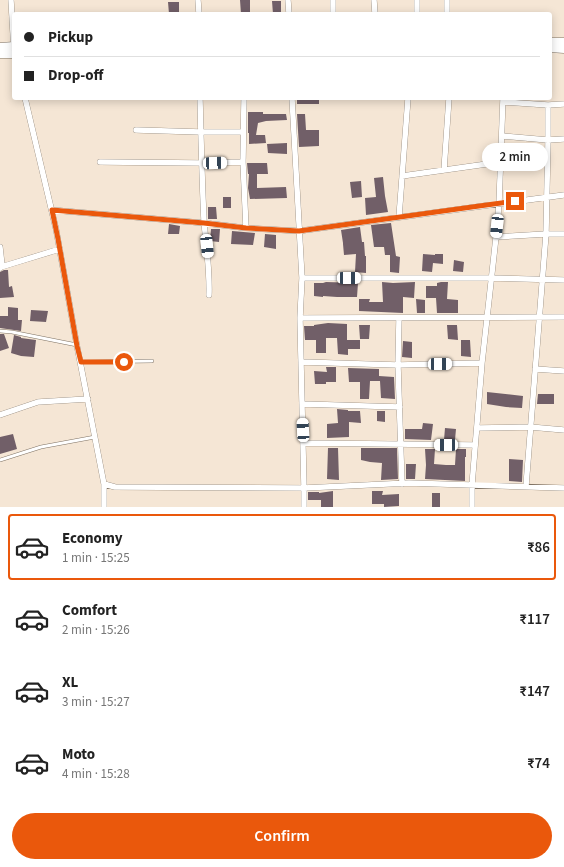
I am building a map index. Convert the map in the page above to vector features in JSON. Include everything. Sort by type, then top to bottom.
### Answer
[{"type":"street","points":[[11,0],[12,16]]},
{"type":"street","points":[[198,0],[199,12]]},
{"type":"street","points":[[288,0],[289,12]]},
{"type":"street","points":[[333,0],[333,12]]},
{"type":"street","points":[[374,0],[375,12]]},
{"type":"street","points":[[417,0],[417,12]]},
{"type":"street","points":[[447,0],[447,12]]},
{"type":"street","points":[[552,42],[564,42]]},
{"type":"street","points":[[0,46],[12,49]]},
{"type":"street","points":[[552,48],[564,49]]},
{"type":"street","points":[[0,54],[12,50]]},
{"type":"street","points":[[24,100],[52,210],[60,249],[104,484],[104,507]]},
{"type":"street","points":[[200,100],[201,163],[209,295]]},
{"type":"street","points":[[244,100],[243,162],[246,228]]},
{"type":"street","points":[[292,100],[302,278],[300,318],[304,507]]},
{"type":"street","points":[[399,217],[408,100]]},
{"type":"street","points":[[444,170],[449,100]]},
{"type":"street","points":[[472,507],[472,485],[482,364],[499,204],[503,100],[548,105],[564,104]]},
{"type":"street","points":[[526,486],[546,234],[548,105]]},
{"type":"street","points":[[136,130],[243,132]]},
{"type":"street","points":[[502,136],[548,140],[564,139]]},
{"type":"street","points":[[100,162],[243,162]]},
{"type":"street","points":[[402,176],[501,162]]},
{"type":"street","points":[[52,210],[246,228],[299,231],[564,195]]},
{"type":"street","points":[[496,237],[564,234]]},
{"type":"street","points":[[0,247],[1,268],[60,249]]},
{"type":"street","points":[[302,278],[491,278],[564,280]]},
{"type":"street","points":[[300,318],[564,317]]},
{"type":"street","points":[[399,318],[398,365],[402,484]]},
{"type":"street","points":[[301,362],[398,365],[482,364]]},
{"type":"street","points":[[535,369],[564,371]]},
{"type":"street","points":[[0,415],[38,402],[88,399]]},
{"type":"street","points":[[302,404],[400,407]]},
{"type":"street","points":[[477,428],[530,427],[564,430]]},
{"type":"street","points":[[303,442],[475,445]]},
{"type":"street","points":[[104,484],[114,487],[304,488],[402,484],[564,488]]},
{"type":"lane","points":[[0,331],[12,332],[77,346]]},
{"type":"lane","points":[[81,362],[152,361]]},
{"type":"lane","points":[[0,460],[41,447],[95,437]]},
{"type":"building","points":[[240,0],[250,0],[250,12],[241,12]]},
{"type":"building","points":[[272,1],[281,1],[281,12],[273,12]]},
{"type":"building","points":[[168,2],[179,2],[179,12],[169,12]]},
{"type":"building","points":[[297,100],[319,100],[319,104],[297,104]]},
{"type":"building","points":[[248,112],[263,112],[263,114],[286,114],[287,120],[258,123],[256,135],[265,135],[266,143],[249,144]]},
{"type":"building","points":[[297,114],[305,114],[306,130],[319,130],[319,146],[299,147]]},
{"type":"building","points":[[287,143],[287,154],[268,153],[267,144]]},
{"type":"building","points":[[247,163],[267,163],[268,174],[257,174],[257,188],[286,187],[287,198],[250,199]]},
{"type":"building","points":[[383,177],[388,212],[366,215],[365,198],[376,197],[374,178]]},
{"type":"building","points":[[361,181],[362,197],[352,198],[350,182]]},
{"type":"building","points":[[223,197],[231,197],[231,208],[223,208]]},
{"type":"building","points":[[208,207],[216,207],[217,219],[208,219]]},
{"type":"building","points":[[391,223],[396,256],[400,257],[399,273],[390,272],[390,255],[385,255],[384,247],[374,247],[371,225]]},
{"type":"building","points":[[169,224],[180,226],[179,234],[168,234]]},
{"type":"building","points":[[360,227],[366,256],[366,273],[355,272],[356,254],[344,255],[341,230]]},
{"type":"building","points":[[211,229],[220,229],[219,242],[210,241]]},
{"type":"building","points":[[232,231],[255,233],[253,245],[231,244]]},
{"type":"building","points":[[265,234],[276,235],[276,249],[264,247]]},
{"type":"building","points":[[423,254],[443,254],[443,264],[433,263],[432,272],[422,271]]},
{"type":"building","points":[[454,260],[464,262],[463,272],[453,271]]},
{"type":"building","points":[[8,270],[9,287],[12,286],[14,297],[0,298],[0,272]]},
{"type":"building","points":[[382,282],[415,282],[414,298],[403,297],[403,313],[359,311],[359,299],[370,299],[369,302],[383,302]]},
{"type":"building","points":[[448,282],[447,299],[458,300],[458,313],[437,313],[436,298],[426,298],[426,286],[437,286],[437,283]]},
{"type":"building","points":[[314,283],[358,283],[357,297],[314,296]]},
{"type":"building","points":[[416,299],[425,300],[425,313],[417,313]]},
{"type":"building","points":[[8,307],[18,308],[18,320],[22,320],[21,331],[0,328],[0,316],[8,316]]},
{"type":"building","points":[[31,310],[48,311],[46,322],[30,321]]},
{"type":"building","points":[[328,323],[347,324],[347,340],[360,340],[360,349],[348,349],[348,355],[338,354],[337,338],[326,338],[326,353],[316,353],[316,340],[305,340],[304,326],[314,326]]},
{"type":"building","points":[[359,325],[370,325],[369,339],[360,339]]},
{"type":"building","points":[[447,325],[457,325],[458,340],[448,339]]},
{"type":"building","points":[[0,334],[4,334],[9,348],[0,351]]},
{"type":"building","points":[[14,335],[21,338],[36,340],[34,357],[21,356],[11,353]]},
{"type":"building","points":[[461,340],[470,340],[471,357],[461,356]]},
{"type":"building","points":[[403,341],[412,342],[412,358],[402,357]]},
{"type":"building","points":[[326,367],[336,367],[336,382],[315,384],[314,371],[327,372]]},
{"type":"building","points":[[348,368],[379,369],[379,376],[394,377],[395,399],[381,398],[380,381],[370,381],[369,399],[360,399],[360,382],[349,382]]},
{"type":"building","points":[[487,392],[523,396],[522,408],[487,404]]},
{"type":"building","points":[[538,394],[554,394],[554,404],[537,404]]},
{"type":"building","points":[[337,409],[360,411],[361,423],[349,422],[349,437],[327,438],[327,424],[338,423]]},
{"type":"building","points":[[377,411],[385,411],[385,422],[377,421]]},
{"type":"building","points":[[423,423],[433,424],[431,440],[405,439],[405,429],[422,429]]},
{"type":"building","points":[[445,428],[456,429],[455,440],[444,440]]},
{"type":"building","points":[[13,434],[17,449],[0,454],[0,437]]},
{"type":"building","points":[[328,448],[338,448],[339,480],[327,479]]},
{"type":"building","points":[[361,448],[397,448],[398,479],[381,480],[382,463],[361,460]]},
{"type":"building","points":[[425,449],[435,449],[434,464],[455,465],[456,449],[466,449],[465,481],[425,479]]},
{"type":"building","points":[[509,459],[523,460],[522,482],[509,481]]},
{"type":"building","points":[[406,464],[416,464],[415,479],[406,479]]},
{"type":"building","points":[[333,491],[333,507],[321,507],[321,500],[308,500],[308,492],[319,493]]},
{"type":"building","points":[[372,491],[383,491],[382,495],[399,494],[399,506],[384,507],[384,504],[372,504]]},
{"type":"building","points":[[432,493],[440,493],[440,507],[432,507]]},
{"type":"route","points":[[124,362],[81,362],[52,210],[246,228],[299,231],[515,201]]}]
